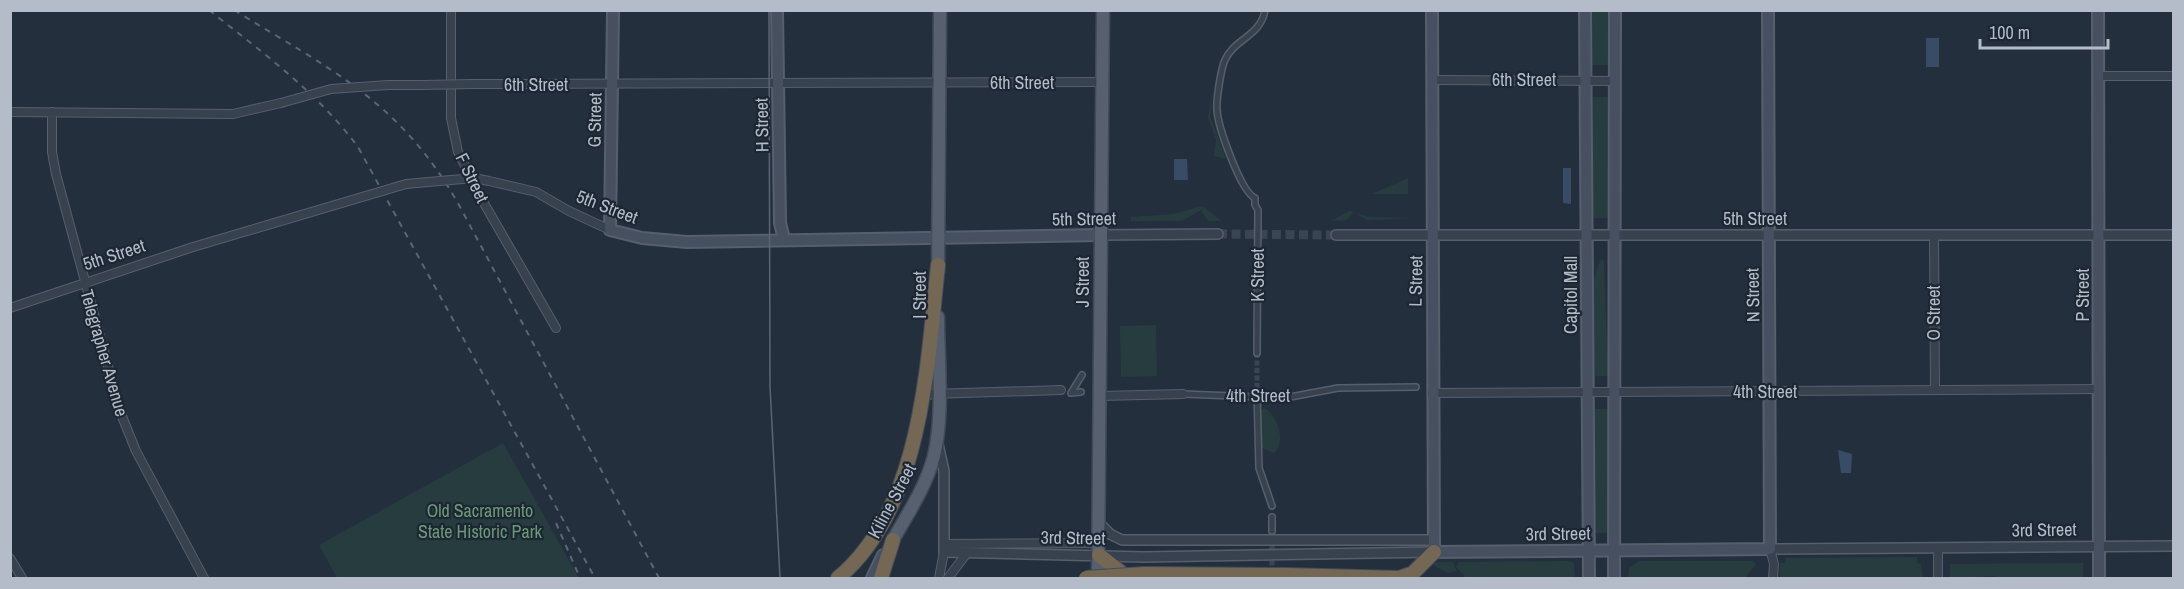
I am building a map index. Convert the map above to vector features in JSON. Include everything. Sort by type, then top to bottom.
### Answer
[{"type":"highway","points":[[838,579],[864,552],[888,516],[903,483],[920,402],[938,265]]},
{"type":"highway","points":[[881,579],[893,540]]},
{"type":"highway","points":[[1086,579],[1144,574],[1399,578],[1413,573],[1434,546]]},
{"type":"highway","points":[[1099,549],[1128,579]]},
{"type":"main road","name":"G Street","points":[[610,230],[613,10]]},
{"type":"main road","name":"H Street","points":[[777,10],[780,223],[784,239]]},
{"type":"main road","name":"I Street","points":[[936,439],[940,10]]},
{"type":"main road","name":"J Street","points":[[1098,579],[1103,10]]},
{"type":"main road","name":"L Street","points":[[1432,10],[1434,546]]},
{"type":"main road","name":"Capitol Mall","points":[[1585,10],[1589,579]]},
{"type":"main road","points":[[1614,579],[1615,10]]},
{"type":"main road","name":"N Street","points":[[1768,10],[1770,549]]},
{"type":"main road","name":"P Street","points":[[2098,10],[2099,579]]},
{"type":"main road","name":"5th Street","points":[[610,230],[642,238],[687,242],[1101,235]]},
{"type":"main road","name":"Kiline Street","points":[[872,579],[926,481],[936,439]]},
{"type":"main road","name":"3rd Street","points":[[1434,546],[1588,550],[1770,549]]},
{"type":"street","name":"F Street","points":[[451,10],[451,117],[458,153],[489,213],[556,328]]},
{"type":"street","name":"K Street","points":[[1257,354],[1258,210],[1255,198],[1248,194],[1222,132],[1216,109],[1225,58],[1263,23],[1265,10]]},
{"type":"street","points":[[2098,76],[2174,76]]},
{"type":"street","name":"6th Street","points":[[1432,80],[1615,81]]},
{"type":"street","name":"6th Street","points":[[10,112],[233,114],[331,89],[388,85],[1102,82]]},
{"type":"street","name":"Telegrapher Avenue","points":[[51,112],[52,152],[56,174],[127,432],[204,579]]},
{"type":"street","name":"5th Street","points":[[10,308],[193,247],[396,186],[465,178],[489,181],[536,192],[569,212],[610,230]]},
{"type":"street","name":"5th Street","points":[[1101,235],[1218,234]]},
{"type":"street","name":"5th Street","points":[[1336,235],[2174,235]]},
{"type":"street","name":"O Street","points":[[1934,236],[1935,390]]},
{"type":"street","points":[[1081,392],[1071,393],[1071,389],[1082,375]]},
{"type":"street","name":"4th Street","points":[[1100,396],[1257,394],[1285,398],[1338,388],[1416,387]]},
{"type":"street","name":"4th Street","points":[[1432,393],[2099,389]]},
{"type":"street","points":[[920,402],[927,395],[938,394],[1061,390]]},
{"type":"street","points":[[1257,394],[1259,468],[1272,506]]},
{"type":"street","name":"I Street","points":[[936,439],[944,471],[944,548],[939,579]]},
{"type":"street","points":[[1272,517],[1272,531]]},
{"type":"street","name":"3rd Street","points":[[1099,523],[1110,534],[1122,540],[1434,546]]},
{"type":"street","name":"3rd Street","points":[[944,548],[1099,549],[1239,557],[1434,546]]},
{"type":"street","name":"3rd Street","points":[[1770,549],[2174,546]]},
{"type":"street","name":"3rd Street","points":[[944,548],[968,552],[1099,549]]},
{"type":"street","points":[[1938,548],[1938,579]]},
{"type":"street","name":"N Street","points":[[1770,549],[1774,564],[1773,579]]},
{"type":"street","points":[[948,579],[968,552]]},
{"type":"street","points":[[10,558],[22,579]]},
{"type":"green space","points":[[1590,11],[1610,11],[1610,65],[1590,65]]},
{"type":"green space","points":[[1213,88],[1210,116],[1226,159],[1214,156],[1216,140],[1208,117]]},
{"type":"green space","points":[[1593,97],[1610,97],[1608,218],[1593,218]]},
{"type":"green space","points":[[1408,178],[1408,194],[1372,194]]},
{"type":"green space","points":[[1203,206],[1221,221],[1208,221],[1201,210],[1182,221],[1131,221],[1131,217],[1173,214]]},
{"type":"green space","points":[[1349,211],[1353,212],[1347,220],[1331,221]]},
{"type":"green space","points":[[1354,212],[1369,217],[1415,218],[1367,220]]},
{"type":"green space","points":[[1602,259],[1604,261],[1608,376],[1595,376],[1593,298],[1597,268]]},
{"type":"green space","points":[[1156,325],[1157,376],[1121,377],[1120,326]]},
{"type":"green space","points":[[1264,408],[1273,416],[1279,428],[1280,442],[1274,453],[1262,448],[1260,412]]},
{"type":"green space","points":[[1595,409],[1608,409],[1609,533],[1595,533]]},
{"type":"green space","name":"Old Sacramento State Historic Park","points":[[503,443],[579,578],[337,578],[319,545]]},
{"type":"green space","points":[[1917,557],[1917,563],[1921,564],[1923,578],[1780,578],[1780,563],[1785,563],[1785,558]]},
{"type":"green space","points":[[1568,561],[1574,563],[1575,578],[1466,578],[1456,567],[1459,562]]},
{"type":"green space","points":[[1639,561],[1753,561],[1756,564],[1745,578],[1628,578],[1629,568]]},
{"type":"green space","points":[[1436,562],[1453,562],[1457,571],[1447,573],[1433,565]]},
{"type":"green space","points":[[2083,563],[2083,578],[1996,578],[1995,576],[1950,578],[1950,564]]},
{"type":"water","points":[[1926,38],[1939,38],[1939,67],[1926,67]]},
{"type":"water","points":[[1174,159],[1187,159],[1188,180],[1174,180]]},
{"type":"water","points":[[1563,168],[1571,168],[1571,204],[1563,203]]},
{"type":"water","points":[[1838,450],[1852,454],[1851,473],[1841,473]]},
{"type":"tunnel","points":[[1218,234],[1336,235]]},
{"type":"tunnel","points":[[1257,353],[1257,391]]},
{"type":"tunnel","points":[[1272,538],[1272,574]]},
{"type":"tram line","points":[[769,10],[770,387],[780,578]]},
{"type":"railway","points":[[209,10],[307,91],[325,108],[358,147],[595,578]]},
{"type":"railway","points":[[234,10],[302,51],[361,91],[413,139],[436,169],[459,205],[659,578]]},
{"type":"railway","points":[[556,523],[580,578]]}]
